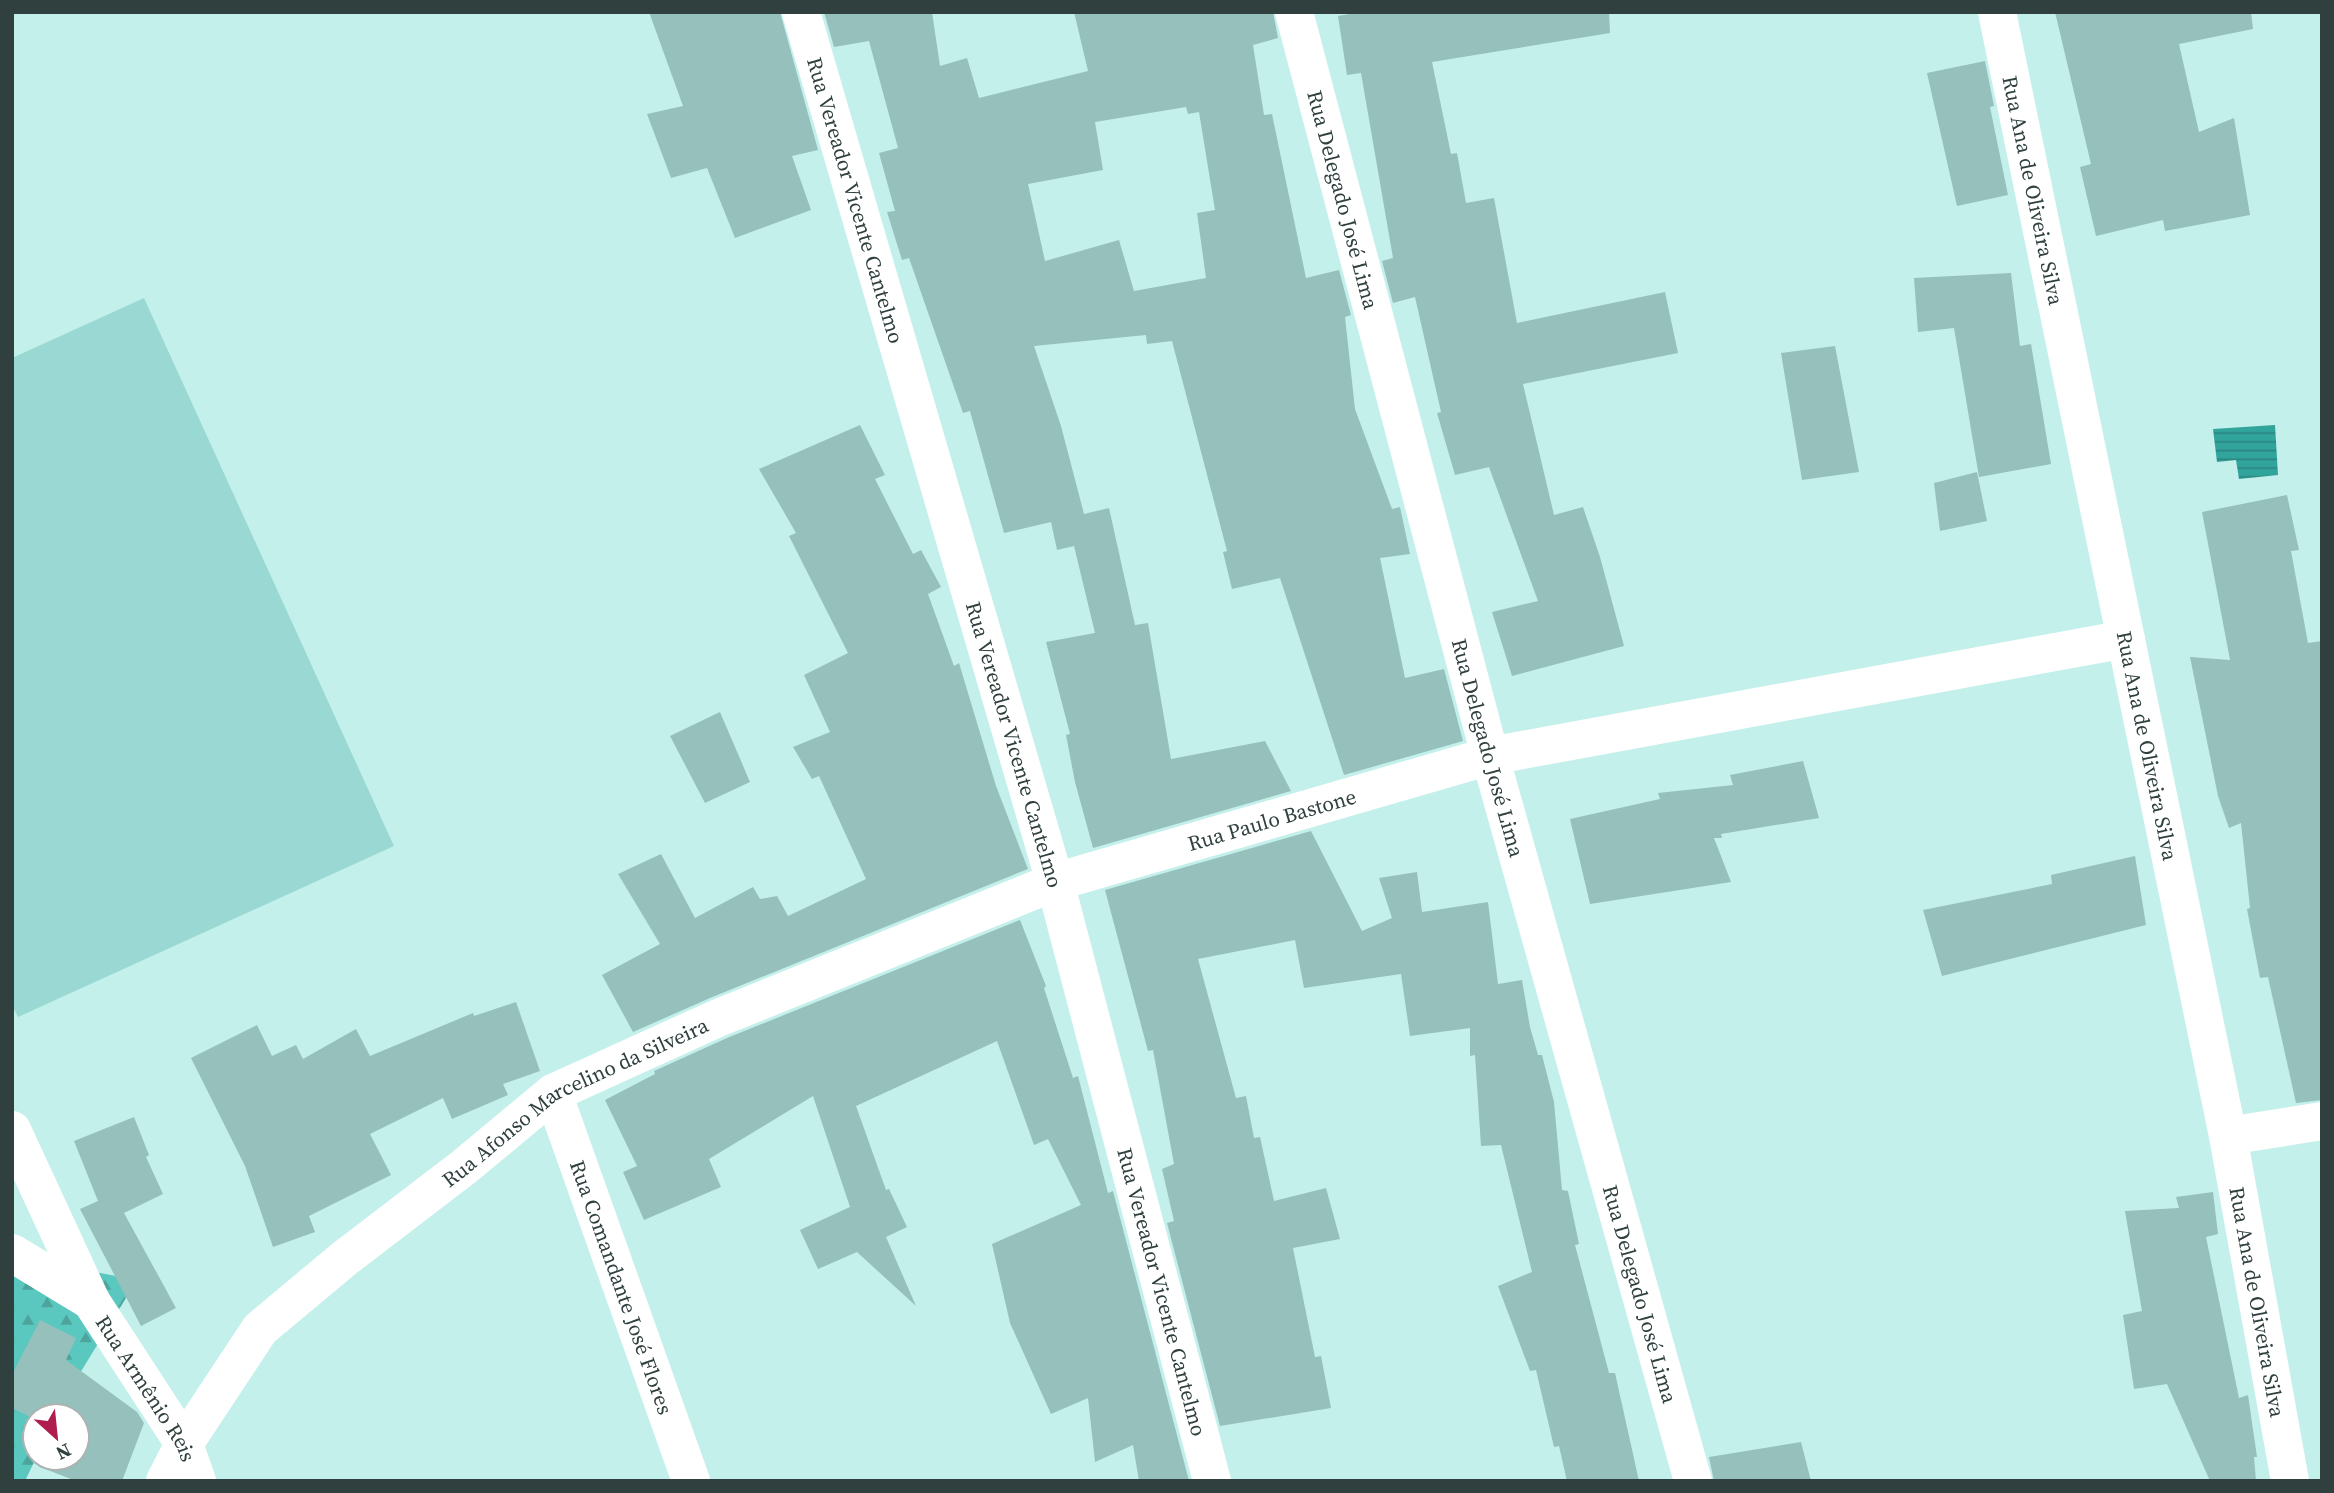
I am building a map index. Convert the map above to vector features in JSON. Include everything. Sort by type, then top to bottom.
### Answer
[{"type":"street","name":"Rua Vereador Vicente Cantelmo","points":[[801,12],[1055,882],[1212,1481]]},
{"type":"street","name":"Rua Delegado José Lima","points":[[1294,12],[1490,756],[1693,1481]]},
{"type":"street","name":"Rua Ana de Oliveira Silva","points":[[1997,12],[2228,1136],[2290,1481]]},
{"type":"street","name":"Rua Paulo Bastone","points":[[1055,882],[1490,756],[2126,639]]},
{"type":"street","name":"Rua Afonso Marcelino da Silveira","points":[[165,1481],[184,1444],[260,1329],[553,1093],[718,1018],[1055,882]]},
{"type":"street","name":"Rua Comandante José Flores","points":[[553,1093],[691,1481]]},
{"type":"street","points":[[2228,1136],[2322,1121]]},
{"type":"street","name":"Rua Armênio Reis","points":[[12,1130],[90,1301],[184,1444],[197,1481]]},
{"type":"street","name":"Rua Armênio Reis","points":[[12,1253],[90,1301]]},
{"type":"shaded area","points":[[144,298],[394,846],[18,1017],[12,1005],[12,358]]},
{"type":"shaded area","points":[[2275,425],[2278,475],[2239,479],[2236,460],[2217,462],[2213,429]]},
{"type":"green space","points":[[12,1256],[137,1280],[69,1391],[54,1402],[21,1402],[21,1472],[29,1472],[25,1481],[12,1481]]},
{"type":"building","points":[[649,12],[780,12],[818,150],[792,156],[811,210],[735,238],[707,168],[671,178],[647,114],[683,106]]},
{"type":"building","points":[[824,12],[932,12],[940,66],[967,58],[979,98],[1088,71],[1074,12],[1273,12],[1278,38],[1253,45],[1264,115],[1272,114],[1306,278],[1339,270],[1351,315],[1345,317],[1355,409],[1392,509],[1400,507],[1410,554],[1380,558],[1405,678],[1444,669],[1463,741],[1344,775],[1280,578],[1232,589],[1223,552],[1227,551],[1172,341],[1147,344],[1146,335],[1034,346],[1061,426],[1084,514],[1109,508],[1135,625],[1148,623],[1171,759],[1265,741],[1291,791],[1093,848],[1075,782],[1066,735],[1070,734],[1046,642],[1095,633],[1074,546],[1057,550],[1051,522],[1004,533],[970,411],[963,413],[909,258],[902,260],[887,212],[895,211],[879,153],[898,148],[869,41],[834,47]],"holes":[[[1186,107],[1188,114],[1199,112],[1215,210],[1197,213],[1206,278],[1134,291],[1119,240],[1045,261],[1028,184],[1103,170],[1095,122]]]},
{"type":"building","points":[[1361,12],[1609,12],[1610,33],[1432,62],[1451,154],[1457,153],[1466,203],[1494,198],[1517,323],[1665,292],[1678,353],[1523,384],[1554,515],[1583,507],[1600,557],[1624,646],[1512,676],[1492,612],[1538,601],[1489,467],[1455,475],[1437,413],[1441,412],[1415,297],[1393,303],[1382,261],[1393,258],[1361,73],[1347,75],[1338,16]]},
{"type":"building","points":[[2055,12],[2251,12],[2253,29],[2179,44],[2199,132],[2234,118],[2250,215],[2165,231],[2163,220],[2096,236],[2080,167],[2091,164]]},
{"type":"building","points":[[1985,61],[1994,106],[1990,107],[2008,195],[1957,206],[1927,73]]},
{"type":"building","points":[[2011,273],[2020,346],[2031,344],[2051,464],[1979,477],[1954,328],[1918,332],[1914,278]]},
{"type":"building","points":[[1835,346],[1859,472],[1802,480],[1781,353]]},
{"type":"building","points":[[860,425],[885,475],[875,479],[913,554],[921,550],[941,587],[928,594],[954,666],[959,663],[996,786],[1028,869],[633,1032],[602,975],[660,944],[618,874],[661,854],[695,918],[753,887],[760,899],[777,896],[788,916],[866,879],[819,776],[812,779],[793,747],[830,732],[804,675],[848,653],[789,536],[796,533],[759,469]]},
{"type":"building","points":[[1977,472],[1987,521],[1940,531],[1934,483]]},
{"type":"building","points":[[2287,495],[2299,550],[2291,551],[2308,643],[2322,641],[2322,1100],[2296,1103],[2268,977],[2260,978],[2247,909],[2250,908],[2241,823],[2229,828],[2218,796],[2190,657],[2230,660],[2202,512]]},
{"type":"building","points":[[720,712],[750,782],[705,803],[670,736]]},
{"type":"building","points":[[1803,761],[1819,818],[1721,834],[1722,838],[1714,838],[1731,882],[1590,904],[1570,819],[1660,799],[1658,793],[1733,785],[1730,775]]},
{"type":"building","points":[[1311,831],[1362,931],[1392,918],[1379,878],[1417,872],[1422,912],[1488,902],[1498,984],[1522,980],[1530,1027],[1538,1055],[1542,1055],[1554,1102],[1562,1190],[1568,1191],[1579,1244],[1575,1245],[1609,1373],[1615,1373],[1639,1481],[1567,1481],[1559,1446],[1554,1447],[1536,1370],[1530,1371],[1498,1286],[1532,1272],[1501,1145],[1481,1146],[1475,1055],[1470,1056],[1470,1028],[1410,1036],[1401,974],[1304,988],[1295,940],[1198,959],[1236,1098],[1246,1096],[1254,1138],[1260,1137],[1274,1201],[1326,1188],[1340,1239],[1293,1248],[1315,1357],[1321,1356],[1331,1408],[1220,1426],[1167,1223],[1174,1221],[1162,1169],[1174,1164],[1153,1050],[1148,1051],[1105,890]]},
{"type":"building","points":[[2135,856],[2146,925],[1942,976],[1923,910],[2052,884],[2051,875]]},
{"type":"building","points":[[1020,920],[1046,986],[1044,988],[1073,1078],[1078,1076],[1108,1193],[1113,1191],[1189,1481],[1139,1481],[1133,1445],[1095,1462],[1088,1398],[1051,1414],[1010,1323],[992,1244],[1081,1205],[1048,1139],[1034,1145],[997,1041],[856,1106],[886,1190],[889,1189],[907,1227],[886,1237],[916,1306],[857,1252],[818,1269],[800,1230],[850,1207],[813,1096],[709,1159],[721,1187],[644,1220],[623,1172],[637,1166],[605,1100],[655,1074],[654,1071],[727,1038]]},
{"type":"building","points":[[516,1002],[540,1071],[503,1084],[508,1095],[452,1119],[443,1098],[370,1134],[391,1175],[309,1216],[315,1232],[273,1247],[245,1166],[191,1058],[257,1025],[272,1056],[296,1045],[303,1059],[356,1029],[370,1056],[473,1013],[474,1016]]},
{"type":"building","points":[[134,1117],[149,1155],[146,1157],[163,1194],[124,1213],[176,1308],[141,1326],[80,1209],[98,1201],[74,1141]]},
{"type":"building","points":[[2213,1192],[2218,1234],[2206,1237],[2239,1398],[2248,1395],[2257,1457],[2254,1457],[2256,1481],[2210,1481],[2167,1384],[2134,1389],[2123,1315],[2142,1311],[2125,1211],[2179,1208],[2176,1197]]},
{"type":"building","points":[[40,1320],[76,1338],[66,1360],[137,1412],[144,1423],[122,1481],[76,1481],[53,1472],[91,1472],[91,1402],[21,1402],[21,1412],[12,1408],[12,1375]]},
{"type":"building","points":[[1801,1442],[1811,1481],[1714,1481],[1709,1457]]}]
